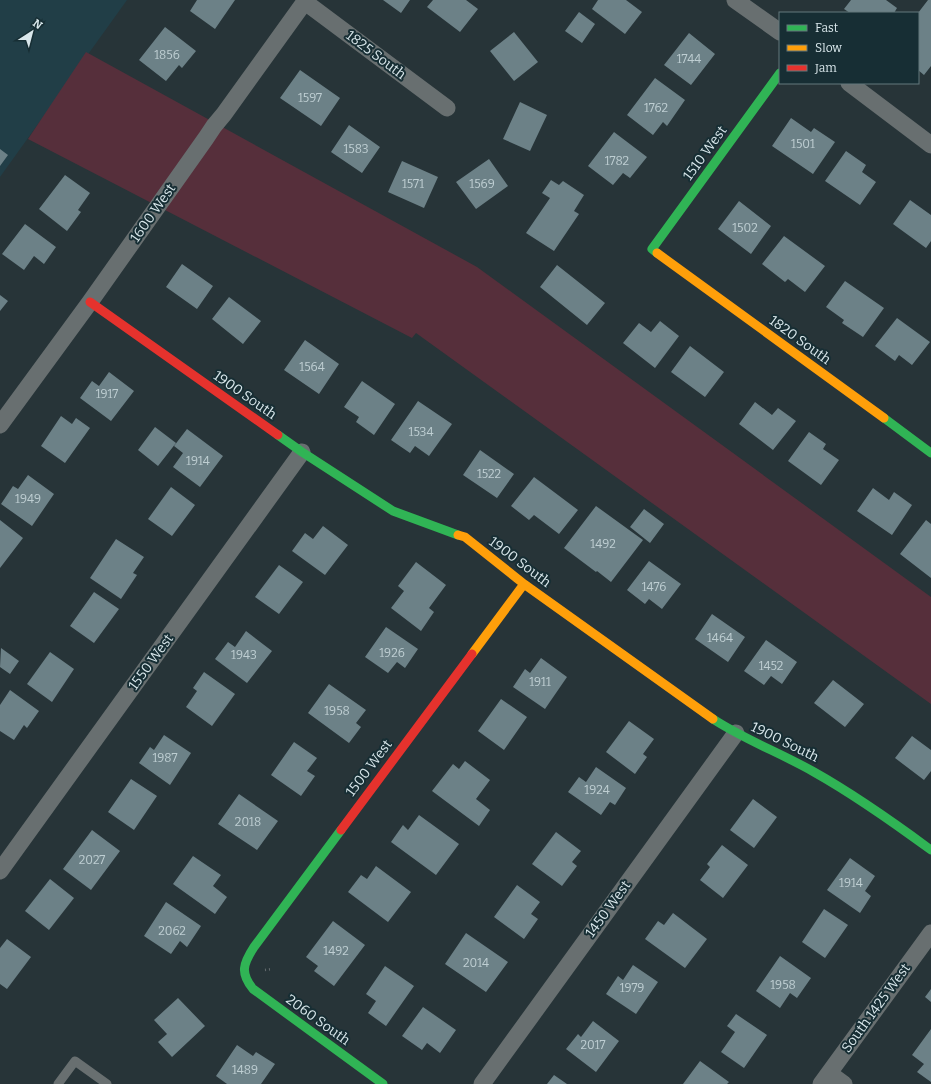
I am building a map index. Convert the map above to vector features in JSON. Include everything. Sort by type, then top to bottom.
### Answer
[{"type":"street","points":[[735,0],[779,31]]},
{"type":"street","name":"1825 South","points":[[305,1],[447,108]]},
{"type":"street","name":"1600 West","points":[[0,425],[90,302],[214,126],[305,1]]},
{"type":"street","name":"1510 West","points":[[652,249],[779,74]]},
{"type":"street","points":[[850,84],[931,145]]},
{"type":"street","name":"1820 South","points":[[652,249],[931,453]]},
{"type":"street","name":"1900 South","points":[[90,302],[302,452],[392,511],[465,537],[524,584],[714,720],[736,734],[797,763],[849,792],[931,850]]},
{"type":"street","name":"1550 West","points":[[0,871],[302,452]]},
{"type":"street","name":"1500 West","points":[[243,972],[250,952],[524,584]]},
{"type":"street","name":"1450 West","points":[[482,1084],[736,734]]},
{"type":"street","name":"South 1425 West","points":[[825,1079],[931,932]]},
{"type":"street","name":"2060 South","points":[[243,972],[248,983],[262,996],[382,1084]]},
{"type":"street","points":[[825,1079],[844,1084]]},
{"type":"lane","points":[[58,1084],[75,1061],[107,1084]]},
{"type":"shaded area","points":[[0,0],[127,0],[0,177]]},
{"type":"shaded area","points":[[86,52],[477,267],[931,597],[931,704],[416,333],[412,338],[28,139]]},
{"type":"building","points":[[197,0],[235,0],[215,29],[190,11]]},
{"type":"building","points":[[383,0],[410,0],[401,13]]},
{"type":"building","points":[[433,0],[466,0],[478,9],[460,32],[427,7]]},
{"type":"building","points":[[598,0],[626,0],[642,12],[625,34],[592,9]]},
{"type":"building","points":[[851,0],[886,0],[897,8],[895,12],[848,12],[844,9]]},
{"type":"building","points":[[928,0],[931,0],[931,66],[924,75],[919,71],[919,12]]},
{"type":"building","points":[[579,12],[595,24],[582,43],[565,31]]},
{"type":"building","points":[[165,27],[196,51],[182,68],[179,65],[166,81],[139,60]]},
{"type":"building","points":[[514,32],[538,62],[514,81],[490,51]]},
{"type":"building","points":[[689,33],[715,54],[691,85],[664,65]]},
{"type":"building","points":[[300,70],[340,98],[321,126],[280,98]]},
{"type":"building","points":[[655,78],[685,100],[667,126],[663,122],[653,135],[627,115]]},
{"type":"building","points":[[520,102],[547,115],[530,151],[503,139]]},
{"type":"building","points":[[791,118],[811,132],[814,128],[835,142],[813,174],[772,146]]},
{"type":"building","points":[[349,125],[380,147],[362,173],[331,152]]},
{"type":"building","points":[[614,132],[647,157],[630,178],[623,173],[613,185],[588,166]]},
{"type":"building","points":[[0,149],[8,155],[0,166]]},
{"type":"building","points":[[846,151],[866,165],[862,172],[876,182],[860,205],[825,181]]},
{"type":"building","points":[[489,159],[508,186],[476,209],[456,182]]},
{"type":"building","points":[[402,161],[438,177],[424,208],[388,192]]},
{"type":"building","points":[[65,175],[90,193],[78,210],[81,212],[67,231],[39,209]]},
{"type":"building","points":[[551,180],[559,185],[563,181],[584,195],[574,211],[579,214],[554,251],[526,233],[550,198],[542,193]]},
{"type":"building","points":[[910,200],[931,215],[931,241],[926,248],[893,224]]},
{"type":"building","points":[[739,201],[771,226],[751,254],[718,229]]},
{"type":"building","points":[[25,224],[56,247],[44,264],[34,256],[24,270],[2,254]]},
{"type":"building","points":[[784,236],[825,266],[805,292],[788,279],[785,282],[762,264]]},
{"type":"building","points":[[182,264],[213,286],[197,309],[166,287]]},
{"type":"building","points":[[557,265],[605,303],[587,325],[540,287]]},
{"type":"building","points":[[845,281],[884,308],[863,337],[842,323],[844,320],[826,307]]},
{"type":"building","points":[[0,295],[8,301],[0,311]]},
{"type":"building","points":[[229,297],[261,321],[243,344],[212,319]]},
{"type":"building","points":[[897,318],[930,342],[912,365],[899,355],[895,361],[875,346]]},
{"type":"building","points":[[660,321],[679,336],[655,368],[623,343],[639,323],[651,332]]},
{"type":"building","points":[[305,340],[339,364],[319,394],[284,370]]},
{"type":"building","points":[[690,346],[724,372],[705,397],[671,372]]},
{"type":"building","points":[[109,372],[134,391],[111,421],[80,398],[92,381],[99,386]]},
{"type":"building","points":[[362,381],[395,404],[374,435],[356,422],[359,417],[344,407]]},
{"type":"building","points":[[418,401],[452,424],[429,456],[415,446],[410,453],[391,440]]},
{"type":"building","points":[[755,402],[772,415],[778,408],[796,421],[773,450],[739,424]]},
{"type":"building","points":[[61,416],[72,424],[76,418],[90,428],[65,463],[41,446]]},
{"type":"building","points":[[155,427],[176,443],[158,466],[138,450]]},
{"type":"building","points":[[187,429],[223,456],[200,487],[173,467],[183,453],[174,446]]},
{"type":"building","points":[[809,432],[826,444],[823,449],[839,460],[821,485],[788,461]]},
{"type":"building","points":[[480,450],[514,474],[497,498],[463,475]]},
{"type":"building","points":[[28,475],[54,494],[32,526],[1,504],[13,486],[18,489]]},
{"type":"building","points":[[534,477],[578,510],[559,534],[534,515],[529,520],[511,506]]},
{"type":"building","points":[[171,487],[195,505],[172,536],[148,519]]},
{"type":"building","points":[[873,488],[889,500],[894,492],[912,505],[892,535],[857,511]]},
{"type":"building","points":[[596,506],[643,540],[611,582],[564,548]]},
{"type":"building","points":[[644,509],[664,524],[650,543],[630,527]]},
{"type":"building","points":[[0,520],[23,538],[0,568]]},
{"type":"building","points":[[926,520],[931,524],[931,578],[900,554]]},
{"type":"building","points":[[323,526],[348,545],[325,575],[292,551],[305,533],[313,539]]},
{"type":"building","points":[[116,539],[144,557],[133,573],[137,575],[121,599],[90,578]]},
{"type":"building","points":[[649,561],[681,584],[662,609],[649,599],[645,604],[627,590]]},
{"type":"building","points":[[416,562],[446,585],[429,608],[434,612],[421,631],[391,608],[404,591],[398,586]]},
{"type":"building","points":[[279,565],[303,582],[279,614],[255,597]]},
{"type":"building","points":[[94,592],[119,609],[94,643],[70,626]]},
{"type":"building","points":[[712,614],[745,637],[728,662],[695,639]]},
{"type":"building","points":[[386,627],[418,649],[405,668],[397,662],[388,673],[365,657]]},
{"type":"building","points":[[246,631],[272,651],[247,683],[215,659],[228,642],[235,647]]},
{"type":"building","points":[[766,640],[797,662],[782,684],[771,676],[764,685],[744,671]]},
{"type":"building","points":[[1,648],[19,661],[10,674],[0,667]]},
{"type":"building","points":[[50,652],[74,669],[52,702],[27,684]]},
{"type":"building","points":[[541,658],[567,677],[545,709],[513,687],[525,669],[530,673]]},
{"type":"building","points":[[204,672],[235,694],[212,726],[186,707],[197,691],[193,688]]},
{"type":"building","points":[[833,680],[864,704],[845,727],[814,703]]},
{"type":"building","points":[[329,684],[366,710],[356,723],[361,727],[349,743],[308,713]]},
{"type":"building","points":[[10,690],[39,711],[27,728],[24,725],[14,740],[0,731],[0,705]]},
{"type":"building","points":[[501,699],[527,717],[504,750],[478,731]]},
{"type":"building","points":[[629,721],[654,739],[643,754],[647,757],[635,774],[606,752]]},
{"type":"building","points":[[164,735],[191,753],[170,785],[139,763],[150,747],[154,750]]},
{"type":"building","points":[[912,736],[931,750],[931,771],[924,780],[895,758]]},
{"type":"building","points":[[294,742],[317,758],[307,771],[315,776],[301,796],[271,775]]},
{"type":"building","points":[[465,761],[490,780],[476,799],[490,810],[479,826],[432,791],[453,764],[459,769]]},
{"type":"building","points":[[596,767],[626,788],[615,805],[610,802],[601,815],[568,792],[579,777],[586,782]]},
{"type":"building","points":[[131,779],[157,796],[134,830],[108,812]]},
{"type":"building","points":[[239,794],[278,821],[257,850],[218,824]]},
{"type":"building","points":[[753,799],[777,817],[754,848],[730,830]]},
{"type":"building","points":[[419,815],[459,844],[436,875],[391,842],[403,825],[408,830]]},
{"type":"building","points":[[92,830],[120,851],[91,890],[63,869]]},
{"type":"building","points":[[556,832],[581,851],[572,862],[577,866],[562,886],[532,864]]},
{"type":"building","points":[[722,845],[748,865],[723,898],[700,880],[710,867],[707,864]]},
{"type":"building","points":[[193,856],[221,875],[213,886],[227,897],[215,914],[173,884]]},
{"type":"building","points":[[850,858],[875,876],[865,891],[871,896],[860,913],[827,890]]},
{"type":"building","points":[[376,866],[411,892],[388,922],[348,892],[361,875],[367,879]]},
{"type":"building","points":[[50,879],[74,898],[49,930],[25,911]]},
{"type":"building","points":[[517,885],[540,902],[531,914],[538,919],[524,939],[494,917]]},
{"type":"building","points":[[166,902],[201,926],[187,947],[180,941],[171,954],[144,936]]},
{"type":"building","points":[[824,909],[848,925],[825,958],[802,942]]},
{"type":"building","points":[[673,913],[707,939],[685,968],[645,939],[658,921],[664,925]]},
{"type":"building","points":[[333,921],[365,945],[334,986],[314,971],[318,966],[306,957]]},
{"type":"building","points":[[466,933],[508,962],[486,992],[445,964]]},
{"type":"building","points":[[7,939],[31,957],[7,989],[0,984],[0,948]]},
{"type":"building","points":[[780,956],[811,978],[797,998],[790,993],[780,1008],[756,991]]},
{"type":"building","points":[[633,965],[658,982],[636,1014],[606,994],[618,976],[623,980]]},
{"type":"building","points":[[385,966],[414,986],[386,1026],[368,1013],[376,1001],[366,994]]},
{"type":"building","points":[[931,989],[931,1002],[925,997]]},
{"type":"building","points":[[178,998],[205,1026],[172,1057],[158,1042],[167,1034],[154,1020]]},
{"type":"building","points":[[423,1007],[456,1030],[440,1053],[427,1043],[422,1050],[402,1036]]},
{"type":"building","points":[[736,1014],[767,1035],[744,1068],[721,1052],[735,1032],[727,1026]]},
{"type":"building","points":[[593,1021],[619,1041],[596,1072],[566,1049],[578,1034],[581,1037]]},
{"type":"building","points":[[931,1029],[931,1082],[917,1072],[924,1064],[912,1055]]},
{"type":"building","points":[[237,1045],[253,1056],[256,1052],[275,1064],[261,1084],[227,1084],[216,1076]]},
{"type":"building","points":[[700,1061],[729,1082],[727,1084],[683,1084]]},
{"type":"building","points":[[554,1075],[567,1084],[547,1084]]},
{"type":"traffic: fast","points":[[657,253],[652,249],[779,74]]},
{"type":"traffic: fast","points":[[884,418],[931,453]]},
{"type":"traffic: fast","points":[[278,435],[393,511],[458,535]]},
{"type":"traffic: fast","points":[[713,719],[725,727],[801,765],[844,790],[874,809],[931,850]]},
{"type":"traffic: fast","points":[[341,830],[254,947],[247,958],[244,968],[246,978],[253,989],[383,1084]]},
{"type":"traffic: slow","points":[[657,253],[884,418]]},
{"type":"traffic: slow","points":[[458,535],[465,537],[524,584],[713,719]]},
{"type":"traffic: slow","points":[[472,654],[524,584]]},
{"type":"traffic: jam","points":[[90,302],[278,435]]},
{"type":"traffic: jam","points":[[341,830],[472,654]]}]
